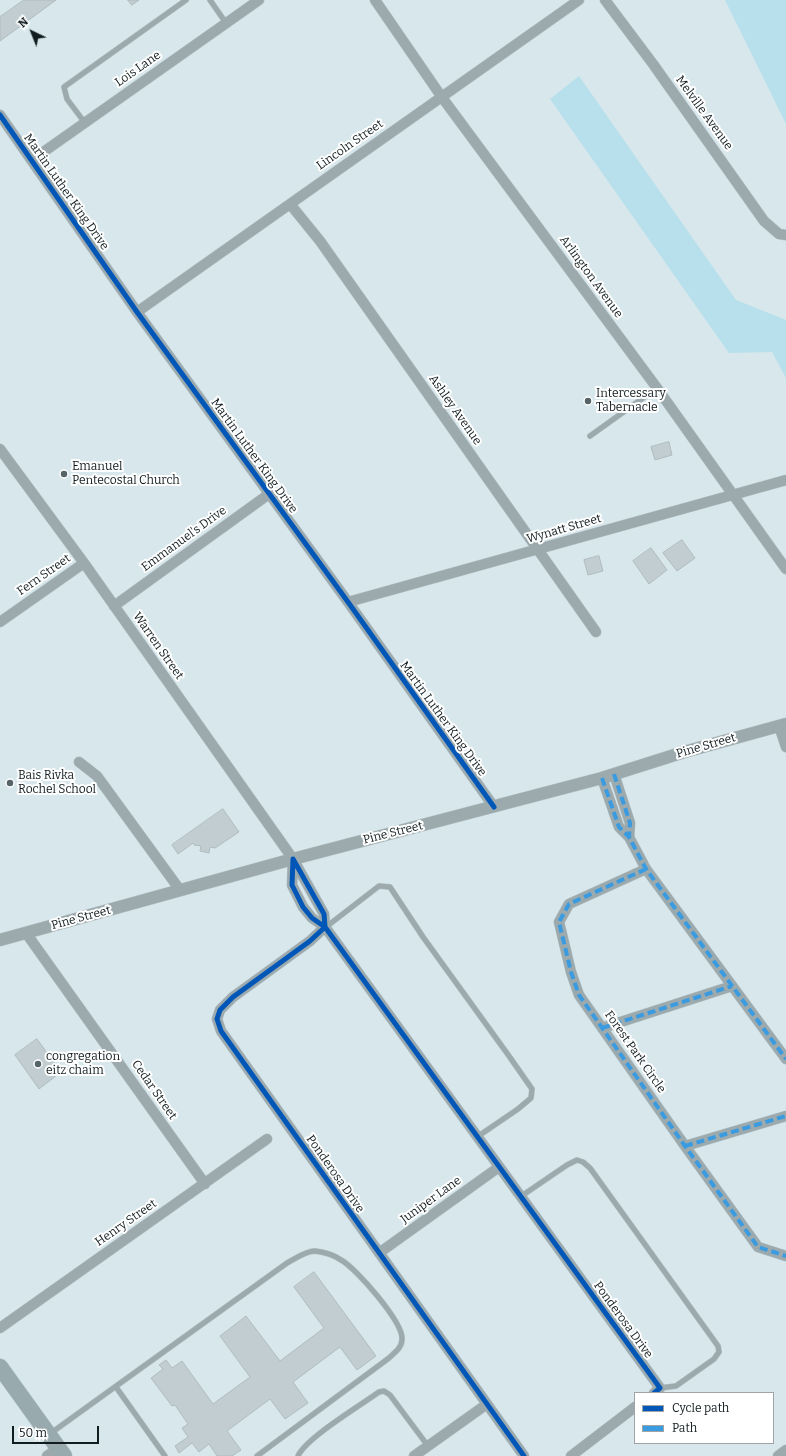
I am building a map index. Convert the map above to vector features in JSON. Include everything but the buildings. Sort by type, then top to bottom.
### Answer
[{"type":"highway","points":[[0,1367],[48,1435],[56,1453]]},
{"type":"street","name":"Lois Lane","points":[[32,160],[259,0]]},
{"type":"street","name":"Arlington Avenue","points":[[375,0],[441,96],[657,388],[786,569]]},
{"type":"street","name":"Lincoln Street","points":[[137,312],[579,0]]},
{"type":"street","name":"Melville Avenue","points":[[605,0],[653,64],[764,221],[779,234],[786,236]]},
{"type":"street","name":"Martin Luther King Drive","points":[[0,115],[137,312],[348,602],[494,807]]},
{"type":"street","name":"Ashley Avenue","points":[[290,204],[320,241],[596,632]]},
{"type":"street","name":"Warren Street","points":[[0,449],[84,563],[292,859]]},
{"type":"street","name":"Wynatt Street","points":[[348,602],[786,480]]},
{"type":"street","name":"Emmanuel's Drive","points":[[114,606],[269,494]]},
{"type":"street","name":"Fern Street","points":[[0,622],[84,563]]},
{"type":"street","name":"Pine Street","points":[[0,940],[292,859],[602,778],[684,752],[783,725]]},
{"type":"street","points":[[783,725],[786,747]]},
{"type":"street","points":[[78,762],[97,776],[180,890]]},
{"type":"street","points":[[614,774],[630,823],[629,838]]},
{"type":"street","points":[[602,778],[619,826],[629,838],[646,869],[786,1059]]},
{"type":"street","name":"Ponderosa Drive","points":[[292,859],[324,914],[325,927]]},
{"type":"street","name":"Ponderosa Drive","points":[[292,859],[292,885],[303,907],[312,918],[325,927],[499,1167],[657,1391]]},
{"type":"street","name":"Forest Park Circle","points":[[646,869],[569,904],[559,922],[571,972],[579,995],[758,1247],[786,1256]]},
{"type":"street","name":"Ponderosa Drive","points":[[325,927],[310,941],[233,997],[220,1010],[217,1019],[221,1031],[524,1456]]},
{"type":"street","name":"Cedar Street","points":[[26,932],[205,1184]]},
{"type":"street","points":[[602,1028],[732,986]]},
{"type":"street","points":[[685,1146],[786,1116]]},
{"type":"street","name":"Henry Street","points":[[0,1328],[267,1140]]},
{"type":"street","name":"Juniper Lane","points":[[379,1253],[499,1167]]},
{"type":"street","points":[[414,1456],[487,1404]]},
{"type":"street","points":[[571,1456],[634,1408]]},
{"type":"street","points":[[778,1456],[786,1450]]},
{"type":"lane","points":[[85,123],[67,99],[64,87],[186,0]]},
{"type":"lane","points":[[210,0],[226,23]]},
{"type":"lane","points":[[590,436],[657,388]]},
{"type":"lane","points":[[325,927],[379,886],[390,886],[423,937],[532,1089],[531,1098],[477,1138]]},
{"type":"lane","points":[[520,1197],[567,1165],[577,1160],[584,1162],[590,1168],[718,1346],[718,1352],[714,1359],[676,1386],[657,1391]]},
{"type":"lane","points":[[48,1435],[287,1264],[309,1252],[327,1253],[341,1260],[354,1270],[369,1286],[399,1325],[403,1338],[400,1347],[389,1358],[257,1456]]},
{"type":"lane","points":[[116,1387],[165,1456]]},
{"type":"lane","points":[[298,1456],[302,1448],[322,1431],[379,1392],[384,1391],[390,1395],[428,1446]]},
{"type":"shaded area","points":[[725,0],[786,0],[786,124]]},
{"type":"shaded area","points":[[579,76],[736,300],[786,320],[786,378],[772,352],[729,353],[550,99]]},
{"type":"marked path","points":[[614,774],[630,823],[629,837]]},
{"type":"marked path","points":[[602,778],[619,827],[629,837],[646,869],[786,1059]]},
{"type":"marked path","points":[[646,869],[569,904],[559,922],[571,972],[579,995],[758,1247],[786,1256]]},
{"type":"marked path","points":[[602,1028],[732,986]]},
{"type":"marked path","points":[[685,1146],[786,1116]]},
{"type":"cycle path","points":[[0,115],[137,312],[348,602],[494,807]]},
{"type":"cycle path","points":[[293,859],[324,914],[325,927],[312,918],[303,907],[292,885],[293,859]]},
{"type":"cycle path","points":[[325,927],[310,941],[233,997],[220,1010],[217,1019],[221,1031],[524,1456]]},
{"type":"cycle path","points":[[325,927],[660,1388],[655,1392]]},
{"type":"place","name":"Intercessary Tabernacle","points":[[588,401]]},
{"type":"place","name":"Emanuel Pentecostal Church","points":[[64,474]]},
{"type":"place","name":"Bais Rivka Rochel School","points":[[10,783]]},
{"type":"place","name":"congregation eitz chaim","points":[[38,1064]]}]
